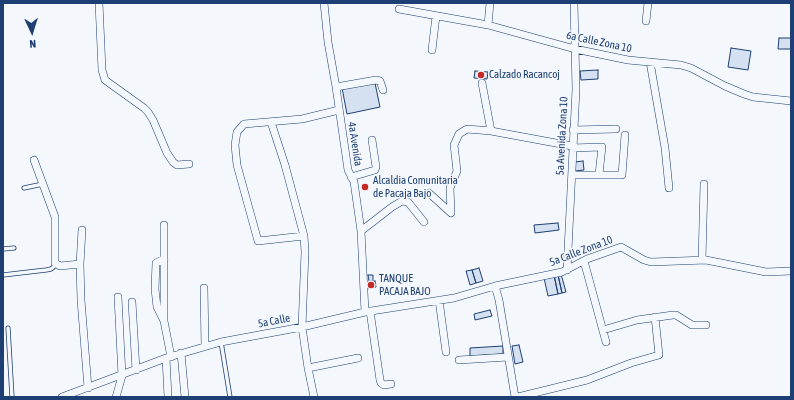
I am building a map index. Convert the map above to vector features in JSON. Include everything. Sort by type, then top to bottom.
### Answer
[{"type":"street","points":[[99,3],[102,70],[105,80],[148,112],[153,120],[166,153],[173,162],[177,165],[189,164]]},
{"type":"street","name":"4a Avenida","points":[[324,3],[328,42],[348,170],[356,193],[361,231],[367,312],[381,383],[384,385],[391,384]]},
{"type":"street","points":[[488,25],[490,3]]},
{"type":"street","name":"5a Avenida Zona 10","points":[[567,270],[572,147],[576,97],[574,3]]},
{"type":"street","points":[[646,21],[648,3]]},
{"type":"street","name":"6a Calle Zona 10","points":[[399,9],[488,25],[575,49],[628,60],[671,63],[691,68],[725,86],[753,97],[791,101]]},
{"type":"street","points":[[432,50],[436,16]]},
{"type":"street","points":[[650,62],[665,148],[669,188]]},
{"type":"street","points":[[336,87],[376,80],[380,81],[383,90]]},
{"type":"street","points":[[482,83],[491,131]]},
{"type":"street","points":[[304,236],[258,242],[237,165],[237,132],[244,124],[302,119],[339,110]]},
{"type":"street","points":[[271,122],[285,165],[304,236],[305,252],[302,326],[314,397]]},
{"type":"street","points":[[429,193],[451,213],[450,188],[457,171],[454,148],[456,139],[462,131],[467,129],[491,131],[572,147],[602,147],[599,174]]},
{"type":"street","points":[[573,130],[616,129]]},
{"type":"street","points":[[572,175],[622,175],[625,135]]},
{"type":"street","points":[[351,177],[375,170],[376,167],[372,140]]},
{"type":"street","points":[[34,160],[55,217],[54,261],[56,265],[60,266],[80,264]]},
{"type":"street","points":[[702,260],[704,184]]},
{"type":"street","points":[[361,231],[402,201],[408,202],[424,222]]},
{"type":"street","points":[[164,225],[164,259],[156,263],[155,289],[157,307],[164,321],[169,357],[168,397]]},
{"type":"street","points":[[82,230],[80,264],[81,300],[88,388]]},
{"type":"street","name":"5a Calle Zona 10","points":[[495,286],[567,270],[584,261],[620,247],[644,260],[651,262],[710,260],[766,272],[791,271]]},
{"type":"street","points":[[584,261],[606,342]]},
{"type":"street","points":[[495,286],[499,300],[508,357],[517,397],[587,380],[631,363],[659,355],[655,317]]},
{"type":"street","name":"5a Calle","points":[[62,397],[122,376],[169,357],[205,346],[367,312],[454,298],[495,286]]},
{"type":"street","points":[[204,288],[205,346]]},
{"type":"street","points":[[116,397],[122,376],[118,297]]},
{"type":"street","points":[[439,300],[446,352]]},
{"type":"street","points":[[132,302],[136,370]]},
{"type":"street","points":[[603,330],[655,317],[676,315],[692,325],[706,325]]},
{"type":"street","points":[[181,354],[185,397]]},
{"type":"street","points":[[459,360],[508,357]]},
{"type":"street","points":[[308,368],[358,358]]},
{"type":"lane","points":[[24,188],[43,184]]},
{"type":"lane","points":[[3,249],[14,248]]},
{"type":"lane","points":[[3,275],[46,270],[51,269],[56,265]]},
{"type":"lane","points":[[8,328],[12,397]]},
{"type":"lane","points":[[222,342],[230,397]]},
{"type":"building","points":[[779,38],[791,38],[791,49],[778,49]]},
{"type":"building","points":[[731,48],[751,51],[748,70],[728,67]]},
{"type":"building","points":[[598,70],[598,79],[581,80],[580,71]]},
{"type":"building","name":"Calzado Racancoj","points":[[475,71],[488,72],[487,79],[474,78]]},
{"type":"building","points":[[375,83],[380,107],[347,114],[342,88]]},
{"type":"building","points":[[583,161],[584,170],[575,171],[575,162]]},
{"type":"building","points":[[558,223],[559,230],[535,233],[534,225]]},
{"type":"building","points":[[479,268],[483,281],[476,283],[472,270]]},
{"type":"building","points":[[472,270],[476,283],[470,285],[466,271]]},
{"type":"building","points":[[561,274],[566,292],[562,293],[558,275]]},
{"type":"building","points":[[368,275],[373,275],[373,281],[369,281]]},
{"type":"building","points":[[554,275],[558,294],[548,296],[544,278]]},
{"type":"building","points":[[554,275],[558,275],[562,293],[558,294]]},
{"type":"building","name":"TANQUE PACAJA BAJO","points":[[375,281],[376,287],[367,289],[366,283]]},
{"type":"building","points":[[490,310],[492,316],[475,320],[474,314]]},
{"type":"building","points":[[519,345],[523,362],[515,364],[512,346]]},
{"type":"building","points":[[503,346],[503,354],[470,356],[470,348]]},
{"type":"place","name":"Calzado Racancoj","points":[[481,75]]},
{"type":"place","name":"Alcaldia Comunitaria de Pacaja Bajo","points":[[365,187]]},
{"type":"place","name":"TANQUE PACAJA BAJO","points":[[371,285]]}]
